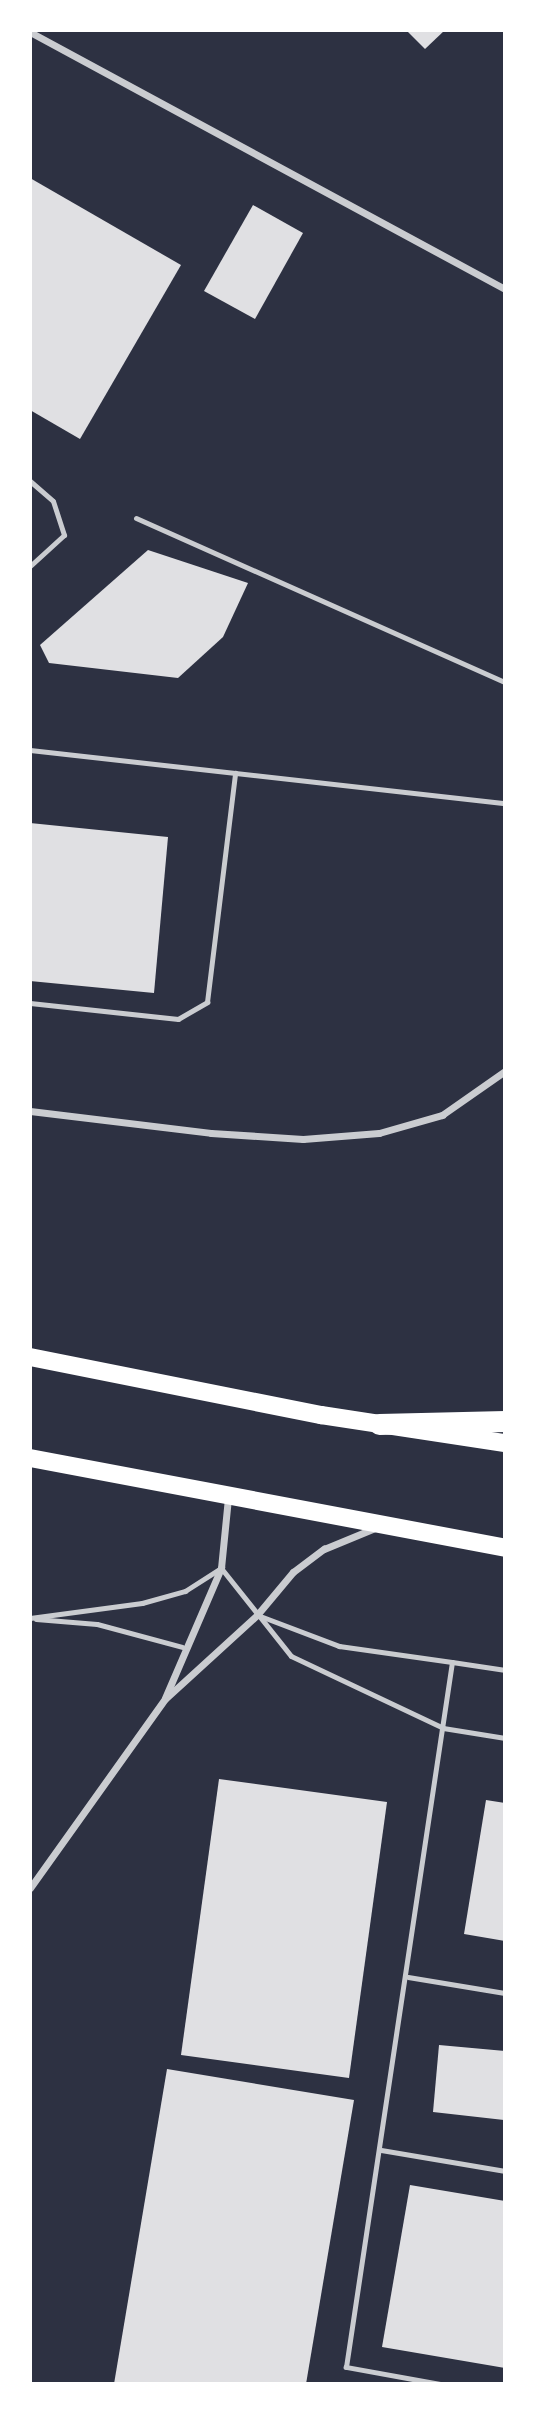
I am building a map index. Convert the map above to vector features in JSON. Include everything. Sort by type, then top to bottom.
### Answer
[{"type":"highway","points":[[379,1424],[505,1421]]},
{"type":"main road","points":[[30,1357],[379,1424],[505,1443]]},
{"type":"main road","points":[[30,1458],[380,1527],[505,1548]]},
{"type":"street","points":[[30,32],[505,289]]},
{"type":"street","points":[[30,1111],[211,1133],[303,1139],[380,1133],[442,1115],[505,1071]]},
{"type":"street","points":[[165,1699],[182,1647],[221,1568],[228,1498]]},
{"type":"street","points":[[30,1888],[165,1699],[324,1549],[380,1527]]},
{"type":"lane","points":[[30,481],[53,501],[64,535],[30,566]]},
{"type":"lane","points":[[136,519],[505,682]]},
{"type":"lane","points":[[30,750],[505,803]]},
{"type":"lane","points":[[30,1003],[178,1019],[207,1002],[235,773]]},
{"type":"lane","points":[[30,1618],[142,1603],[185,1591],[221,1568],[291,1656],[443,1728],[505,1738]]},
{"type":"lane","points":[[257,1615],[339,1646],[505,1670]]},
{"type":"lane","points":[[30,1618],[97,1624],[182,1647]]},
{"type":"lane","points":[[440,2384],[346,2367],[408,1977],[452,1662]]},
{"type":"lane","points":[[408,1977],[505,1993]]},
{"type":"lane","points":[[381,2150],[505,2171]]},
{"type":"building","points":[[406,30],[445,30],[425,49]]},
{"type":"building","points":[[30,178],[181,265],[80,439],[30,410]]},
{"type":"building","points":[[253,205],[303,233],[255,319],[204,291]]},
{"type":"building","points":[[148,550],[248,583],[223,637],[178,678],[49,663],[40,645]]},
{"type":"building","points":[[30,823],[168,837],[154,993],[30,981]]},
{"type":"building","points":[[219,1779],[387,1802],[349,2078],[181,2055]]},
{"type":"building","points":[[486,1800],[505,1803],[505,1941],[464,1934]]},
{"type":"building","points":[[439,2045],[505,2051],[504,2120],[433,2112]]},
{"type":"building","points":[[167,2069],[354,2100],[306,2384],[114,2384]]},
{"type":"building","points":[[410,2185],[505,2201],[505,2368],[382,2347]]}]
